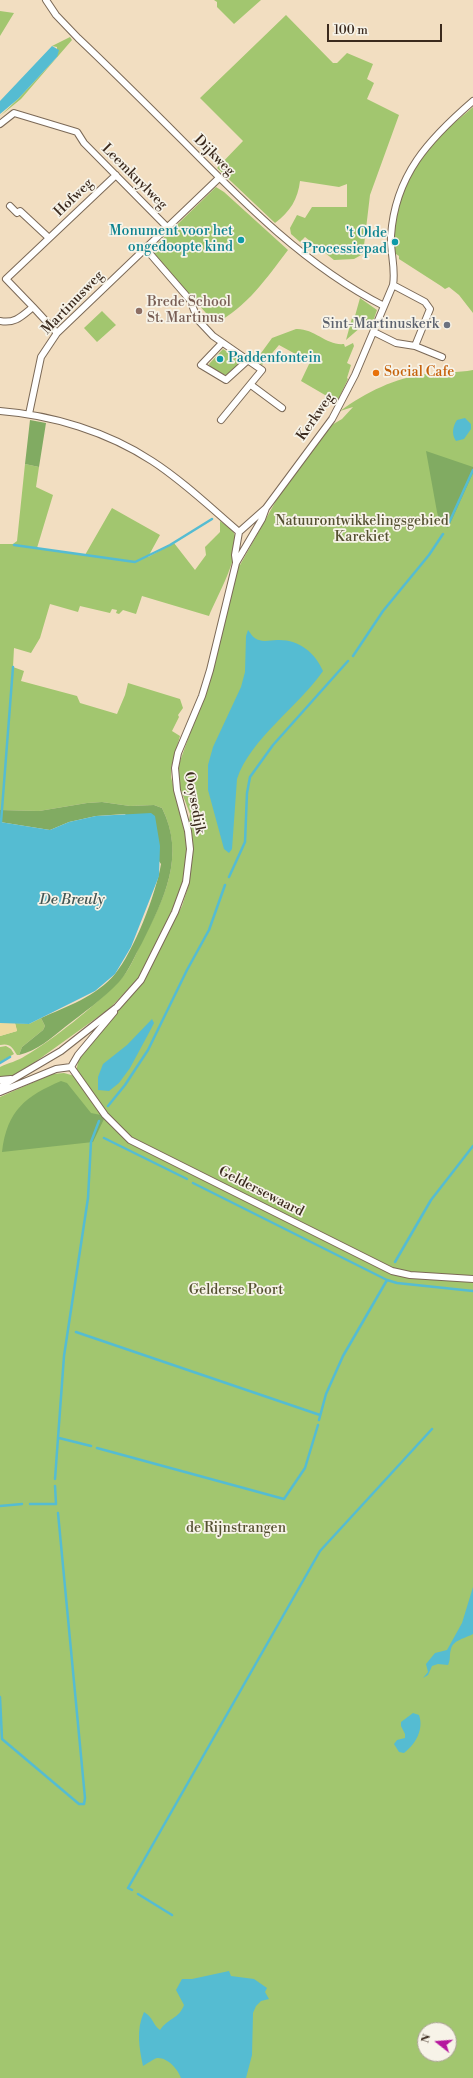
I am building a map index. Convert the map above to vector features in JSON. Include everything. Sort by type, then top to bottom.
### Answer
[{"type":"street","name":"Dijkweg","points":[[46,0],[60,19],[219,178],[287,239],[334,278],[384,306]]},
{"type":"street","name":"Kerkweg","points":[[266,508],[338,408],[355,375],[374,332],[393,284],[394,274],[391,243],[392,229],[402,187],[417,158],[473,101]]},
{"type":"street","name":"Leemkuylweg","points":[[0,124],[14,113],[77,132],[84,143],[167,227]]},
{"type":"street","name":"Hofweg","points":[[57,333],[6,279],[116,175]]},
{"type":"street","name":"Martinusweg","points":[[29,414],[41,356],[57,333],[219,178]]},
{"type":"street","points":[[10,206],[17,213],[20,211],[49,238]]},
{"type":"street","points":[[145,248],[190,300],[198,320],[222,343],[262,370],[221,420]]},
{"type":"street","points":[[393,284],[425,302],[430,309],[415,346]]},
{"type":"street","points":[[0,321],[9,323],[16,321],[33,307]]},
{"type":"street","points":[[374,332],[396,343],[415,346],[442,357]]},
{"type":"street","points":[[222,343],[201,365],[226,380],[248,360]]},
{"type":"street","points":[[251,385],[282,408]]},
{"type":"street","points":[[0,410],[29,414],[62,422],[113,440],[151,460],[178,480],[239,532]]},
{"type":"street","points":[[236,563],[235,555],[239,532],[266,508]]},
{"type":"street","name":"Ooysedijk","points":[[0,1087],[61,1052],[117,1007],[141,980],[175,912],[186,882],[190,849],[188,831],[177,790],[175,768],[178,753],[202,696],[210,670],[236,563],[262,519],[266,508]]},
{"type":"street","points":[[0,1092],[56,1069],[71,1067],[78,1055],[112,1016],[117,1007]]},
{"type":"street","name":"Geldersewaard","points":[[71,1067],[104,1115],[117,1130],[130,1140],[392,1271],[410,1275],[473,1280]]},
{"type":"street","points":[[0,1080],[13,1079]]},
{"type":"green space","points":[[214,0],[261,0],[234,24],[217,7],[217,2]]},
{"type":"green space","points":[[0,11],[14,13],[0,36]]},
{"type":"green space","points":[[286,15],[333,63],[337,63],[347,53],[373,64],[367,79],[374,83],[367,99],[399,115],[370,195],[363,254],[354,259],[334,260],[305,237],[300,242],[291,234],[290,228],[297,215],[305,218],[312,207],[347,207],[347,184],[339,187],[300,181],[297,194],[292,205],[289,210],[275,223],[217,168],[243,141],[200,98]]},
{"type":"green space","points":[[70,37],[72,40],[21,99],[0,116],[57,57],[57,47],[52,46]]},
{"type":"green space","points":[[473,107],[473,313],[459,295],[449,287],[445,289],[399,259],[399,256],[393,252],[394,231],[400,201],[411,172],[431,145]]},
{"type":"green space","points":[[216,187],[224,192],[288,250],[256,291],[246,301],[226,317],[215,323],[150,251]]},
{"type":"green space","points":[[360,298],[377,310],[370,330],[355,316]]},
{"type":"green space","points":[[102,311],[116,325],[97,342],[84,328]]},
{"type":"green space","points":[[352,318],[356,323],[356,327],[361,327],[346,340]]},
{"type":"green space","points":[[296,329],[309,331],[332,342],[344,344],[345,347],[353,343],[354,346],[347,363],[351,365],[348,379],[337,402],[301,381],[310,362],[279,345],[262,365],[256,360],[272,338]]},
{"type":"green space","points":[[223,349],[238,359],[241,364],[227,376],[210,367],[209,364]]},
{"type":"green space","name":"Gelderse Poort","points":[[473,370],[473,2078],[0,2078],[0,1097],[52,1074],[64,1073],[75,1076],[79,1058],[141,984],[182,906],[188,887],[192,858],[189,822],[190,814],[179,785],[179,764],[212,672],[239,563],[240,565],[282,490],[330,426],[342,419],[353,407],[340,411],[371,392],[392,382],[427,374]]},
{"type":"green space","points":[[30,420],[46,423],[39,467],[25,464]]},
{"type":"green space","points":[[426,451],[473,467],[473,473],[448,528],[439,520]]},
{"type":"green space","points":[[25,464],[39,467],[36,487],[53,495],[37,548],[85,555],[112,508],[160,535],[148,557],[174,543],[195,570],[206,555],[205,547],[220,532],[220,521],[233,531],[236,541],[235,551],[228,575],[209,616],[142,596],[136,614],[123,610],[119,614],[116,613],[117,610],[112,609],[110,613],[80,606],[78,612],[50,604],[40,638],[31,653],[14,648],[13,667],[24,671],[21,681],[77,696],[80,703],[117,714],[128,683],[180,699],[183,708],[178,715],[179,717],[172,731],[180,736],[171,768],[171,777],[185,831],[187,847],[183,883],[176,904],[140,977],[109,1009],[31,1065],[12,1076],[3,1077],[0,1081],[0,1067],[22,1058],[74,1022],[122,978],[131,964],[164,894],[172,861],[172,844],[169,826],[162,808],[154,805],[130,806],[102,802],[39,811],[0,810],[0,544],[13,544],[17,541]]},
{"type":"green space","points":[[102,802],[130,806],[154,805],[162,808],[169,826],[172,843],[172,860],[164,894],[142,943],[123,978],[100,1000],[49,1040],[26,1053],[19,1055],[22,1047],[43,1030],[45,1026],[41,1018],[90,995],[108,982],[115,974],[137,937],[154,891],[161,864],[125,814],[96,816],[69,822],[50,830],[0,822],[0,810],[39,811]]},
{"type":"green space","points":[[41,1018],[45,1026],[43,1030],[22,1047],[19,1055],[17,1055],[8,1045],[0,1045],[0,1036],[17,1031],[15,1023],[29,1024]]},
{"type":"green space","points":[[6,1046],[11,1049],[14,1054],[0,1062],[0,1047]]},
{"type":"green space","points":[[61,1081],[67,1083],[91,1113],[101,1115],[104,1119],[93,1142],[2,1152],[8,1125],[20,1106],[28,1099]]},
{"type":"sand","points":[[0,1023],[15,1023],[17,1031],[0,1036]]},
{"type":"water","points":[[52,46],[59,50],[57,57],[18,99],[0,114],[0,101]]},
{"type":"water","points":[[465,418],[471,424],[471,429],[464,439],[456,441],[453,433],[454,425],[457,420]]},
{"type":"water","points":[[248,630],[259,640],[285,640],[299,644],[315,658],[323,671],[313,684],[264,736],[243,764],[237,779],[232,849],[229,853],[224,849],[208,790],[208,765],[213,747],[241,687],[245,672],[246,636]]},
{"type":"water","name":"De Breuly","points":[[151,813],[155,816],[160,846],[159,876],[131,947],[115,974],[95,991],[29,1024],[0,1023],[0,822],[50,830],[69,822],[96,816]]},
{"type":"water","points":[[152,1019],[154,1023],[151,1029],[130,1068],[119,1083],[109,1091],[98,1090],[98,1077],[103,1064],[127,1045]]},
{"type":"water","points":[[473,1587],[473,1634],[454,1643],[450,1651],[448,1665],[438,1664],[432,1666],[428,1675],[423,1678],[428,1672],[426,1664],[435,1653],[447,1650],[462,1623]]},
{"type":"water","points":[[413,1713],[419,1715],[420,1731],[415,1741],[404,1753],[399,1752],[394,1744],[397,1740],[405,1738],[401,1722]]},
{"type":"water","points":[[229,1971],[231,1976],[254,1979],[267,1988],[265,1992],[269,1999],[261,2001],[256,2006],[253,2013],[252,2055],[246,2078],[181,2078],[172,2064],[161,2058],[157,2058],[143,2066],[139,2045],[139,2032],[141,2019],[144,2012],[150,2016],[160,2030],[182,2010],[184,2005],[176,1990],[182,1979],[192,1979]]},
{"type":"waterway","points":[[448,525],[473,470]]},
{"type":"waterway","points":[[14,545],[135,562],[170,545],[212,519]]},
{"type":"waterway","points":[[353,656],[383,611],[429,555],[443,534]]},
{"type":"waterway","points":[[229,877],[245,842],[247,793],[250,777],[273,745],[348,661]]},
{"type":"waterway","points":[[1,822],[13,667]]},
{"type":"waterway","points":[[108,1106],[125,1085],[148,1050],[187,970],[209,930],[225,885]]},
{"type":"waterway","points":[[0,1063],[10,1057]]},
{"type":"waterway","points":[[55,1479],[64,1356],[88,1198],[91,1142],[99,1121]]},
{"type":"waterway","points":[[104,1138],[187,1179]]},
{"type":"waterway","points":[[395,1262],[431,1200],[473,1146]]},
{"type":"waterway","points":[[193,1183],[387,1280],[343,1356],[326,1394],[319,1420]]},
{"type":"waterway","points":[[387,1280],[397,1283],[473,1291]]},
{"type":"waterway","points":[[76,1332],[320,1415]]},
{"type":"waterway","points":[[97,1448],[284,1499],[305,1468],[318,1425]]},
{"type":"waterway","points":[[132,1890],[128,1888],[320,1551],[432,1429]]},
{"type":"waterway","points":[[59,1438],[91,1446]]},
{"type":"waterway","points":[[30,1504],[56,1504],[55,1486]]},
{"type":"waterway","points":[[0,1506],[22,1504]]},
{"type":"waterway","points":[[0,1697],[2,1739],[79,1804],[84,1804],[85,1798],[58,1513]]},
{"type":"waterway","points":[[138,1894],[172,1915]]},
{"type":"place","name":"Monument voor het ongedoopte kind","points":[[241,240]]},
{"type":"place","name":"'t Olde Processiepad","points":[[395,242]]},
{"type":"place","name":"Brede School St. Martinus","points":[[139,311]]},
{"type":"place","name":"Sint-Martinuskerk","points":[[447,325]]},
{"type":"place","name":"Paddenfontein","points":[[220,359]]},
{"type":"place","name":"Social Cafe","points":[[376,373]]},
{"type":"park label","name":"Natuurontwikkelingsgebied Karekiet","points":[[362,530]]},
{"type":"park label","name":"de Rijnstrangen","points":[[236,1529]]}]
